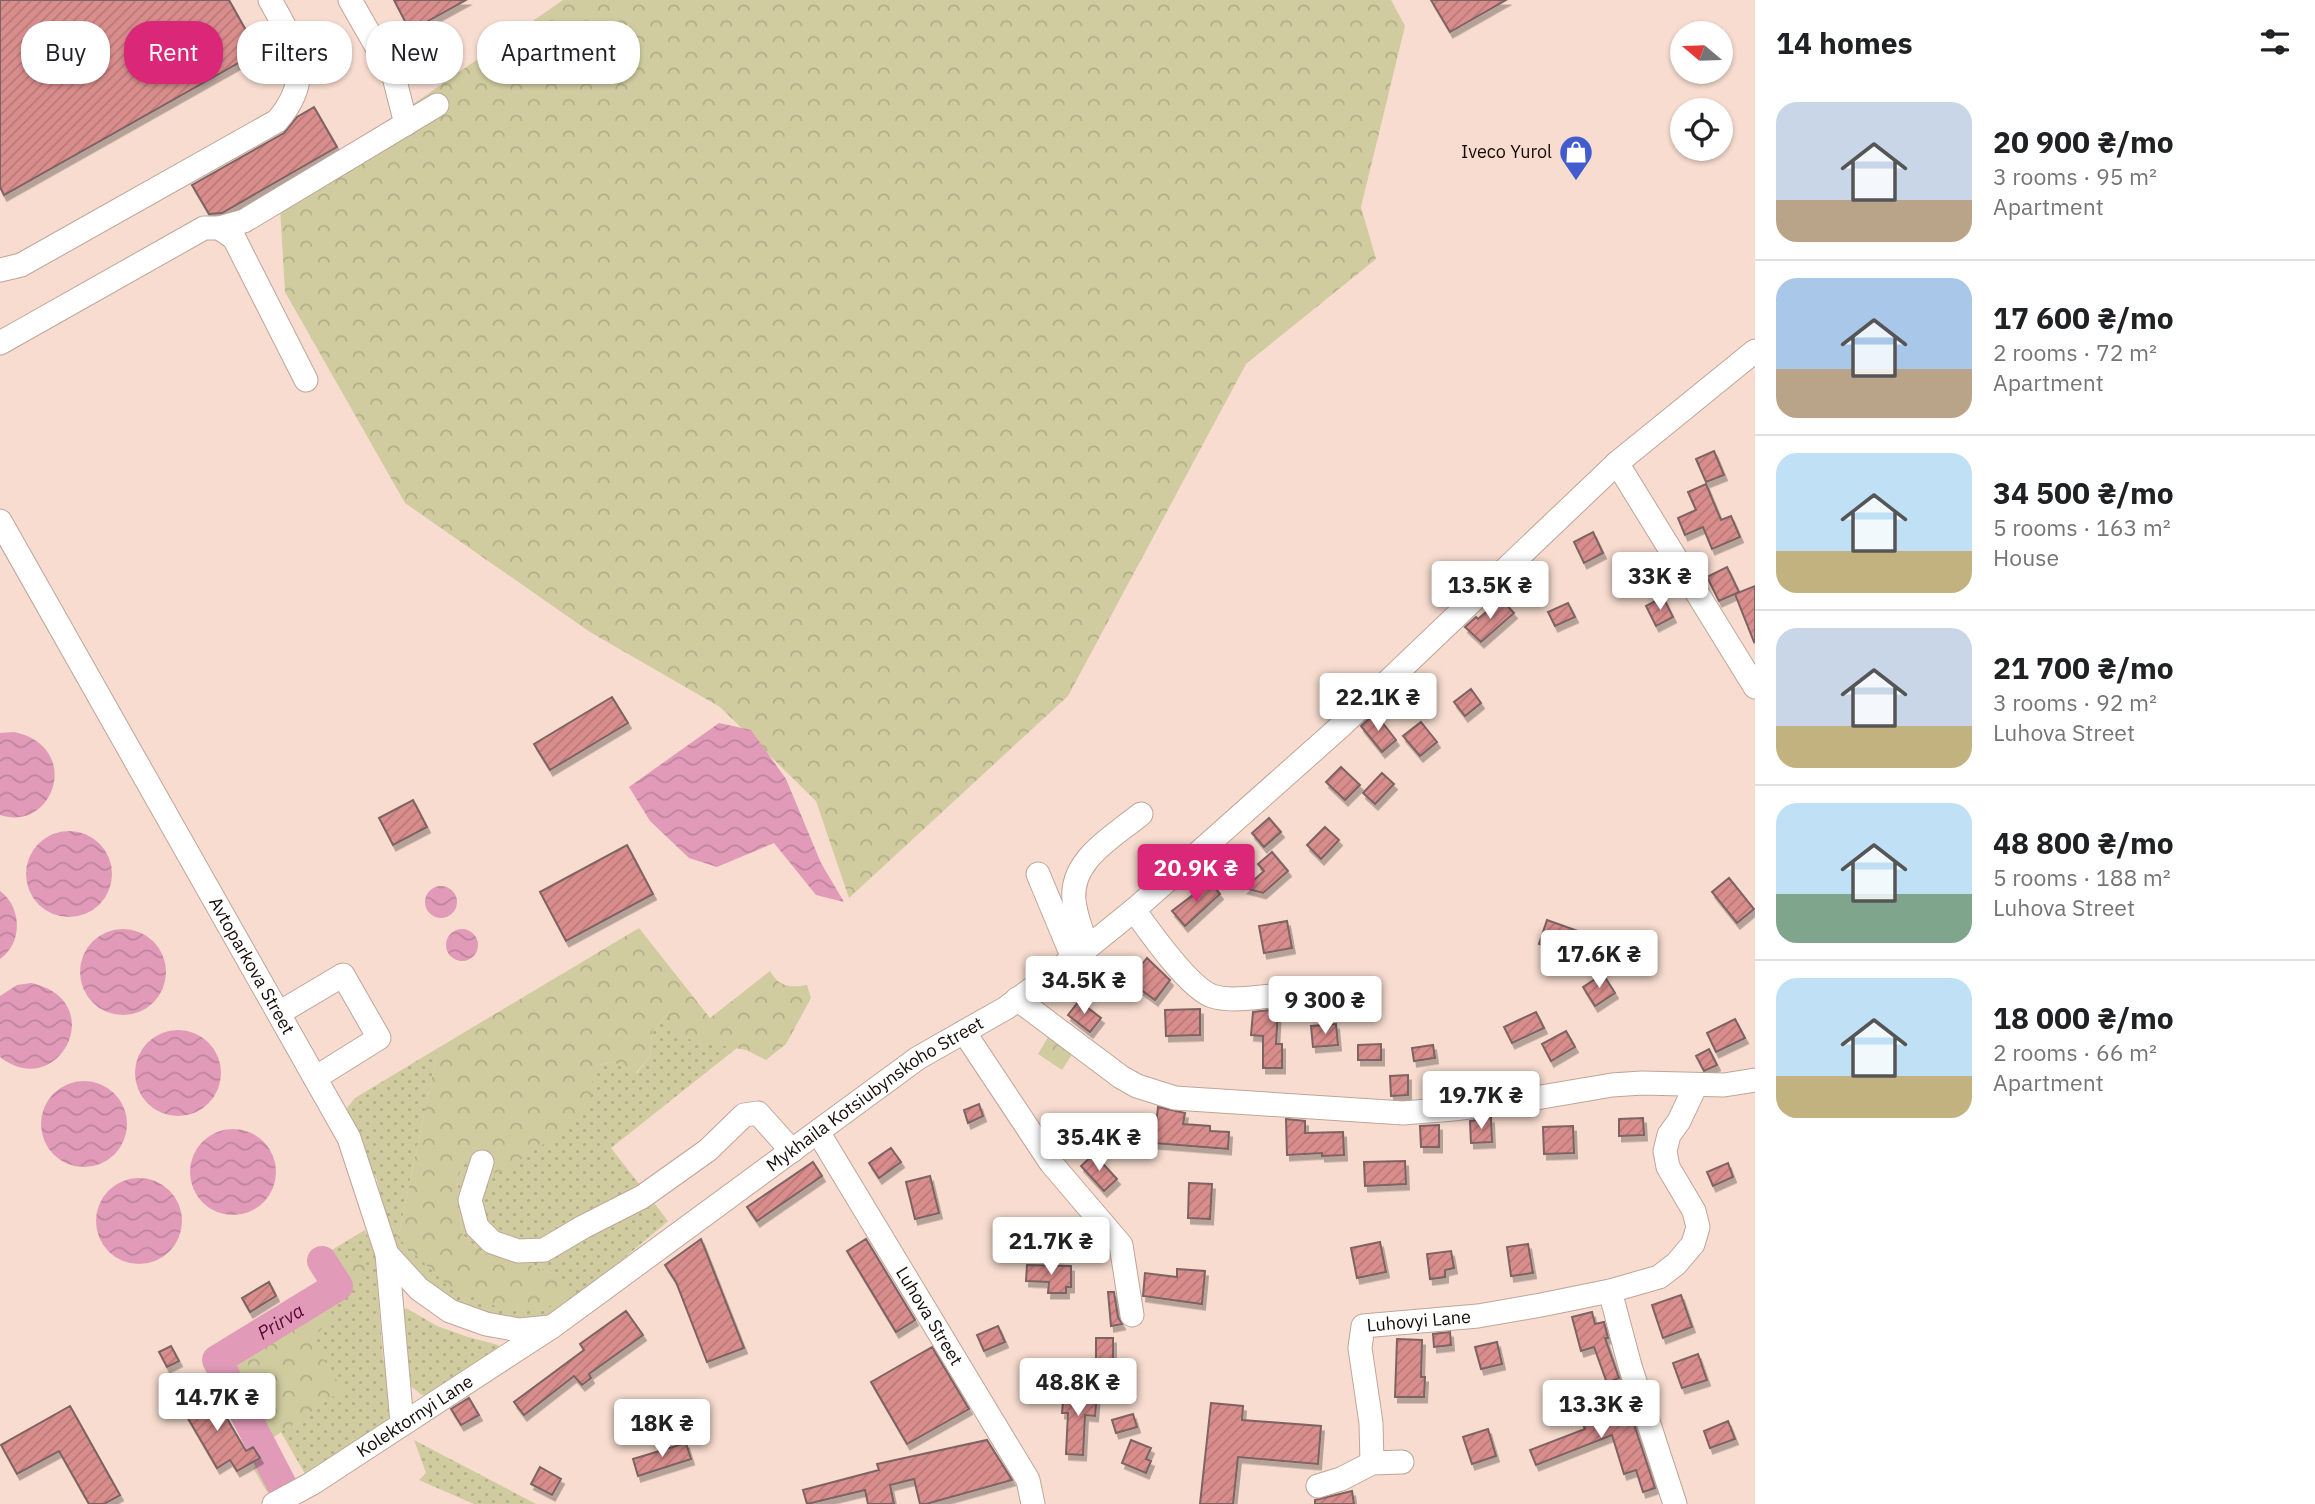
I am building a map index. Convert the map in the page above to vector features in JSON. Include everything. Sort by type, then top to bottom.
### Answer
[{"type":"street","points":[[0,270],[21,265],[277,121],[289,107],[296,92],[300,72],[295,45],[270,0]]},
{"type":"street","points":[[350,0],[394,77],[406,124]]},
{"type":"street","points":[[0,343],[204,228],[219,228],[244,220],[437,105]]},
{"type":"street","points":[[219,228],[234,238],[306,380]]},
{"type":"street","name":"Mykhaila Kotsiubynskoho Street","points":[[553,1326],[919,1058],[1017,999],[1134,910],[1341,726],[1617,463],[1755,351]]},
{"type":"street","points":[[1617,463],[1755,687]]},
{"type":"street","name":"Avtoparkova Street","points":[[0,521],[349,1138],[387,1254],[419,1290],[450,1311],[486,1324],[519,1329],[553,1326]]},
{"type":"street","points":[[1080,953],[1074,901],[1075,877],[1088,858],[1141,814]]},
{"type":"street","points":[[1038,874],[1080,953]]},
{"type":"street","points":[[1134,910],[1198,988],[1222,998],[1273,996]]},
{"type":"street","points":[[279,1013],[343,975],[379,1038],[315,1078]]},
{"type":"street","points":[[1017,999],[1121,1077],[1156,1093],[1175,1098],[1403,1113],[1492,1104],[1612,1085],[1724,1085],[1755,1080]]},
{"type":"street","points":[[964,1032],[1051,1163],[1121,1245],[1132,1315]]},
{"type":"street","name":"Luhovyi Lane","points":[[1372,1462],[1371,1423],[1360,1348],[1363,1326],[1478,1316],[1610,1290],[1659,1277],[1676,1264],[1693,1244],[1698,1227],[1694,1211],[1668,1167],[1665,1151],[1668,1135],[1679,1121],[1696,1085]]},
{"type":"street","points":[[482,1162],[470,1200],[477,1227],[492,1241],[518,1251],[544,1250],[642,1197],[708,1150],[744,1115],[758,1113],[792,1151]]},
{"type":"street","name":"Luhova Street","points":[[818,1132],[1028,1480],[1033,1504]]},
{"type":"street","points":[[387,1254],[402,1423]]},
{"type":"street","points":[[1610,1290],[1630,1366],[1675,1504]]},
{"type":"street","name":"Kolektornyi Lane","points":[[274,1504],[311,1484],[553,1326]]},
{"type":"street","points":[[1318,1486],[1342,1479],[1372,1462],[1402,1462]]},
{"type":"green space","points":[[563,0],[1391,0],[1405,26],[1361,207],[1376,259],[1246,364],[1068,696],[849,898],[816,801],[720,707],[590,632],[405,503],[285,292],[279,190],[347,150],[442,84],[463,84],[463,69],[477,60],[477,84],[640,84],[640,21],[533,21]]},
{"type":"green space","points":[[639,928],[710,1018],[770,971],[777,980],[786,985],[807,985],[811,998],[786,1044],[766,1060],[746,1050],[682,1038],[667,1015],[652,1031],[650,1056],[636,1073],[613,1062],[594,1066],[590,1109],[542,1146],[491,1174],[494,1157],[482,1151],[466,1154],[457,1180],[462,1234],[483,1254],[508,1253],[534,1267],[558,1275],[570,1293],[548,1307],[500,1308],[449,1287],[398,1238],[438,1048]]},
{"type":"green space","points":[[668,1014],[720,1044],[737,1048],[611,1148],[668,1221],[552,1319],[504,1322],[444,1298],[402,1262],[389,1235],[377,1180],[343,1113],[355,1098],[438,1048],[398,1238],[558,1275],[534,1267],[508,1253],[483,1254],[462,1234],[457,1180],[466,1153],[482,1151],[494,1157],[492,1174],[594,1066],[613,1062],[637,1073],[650,1056],[652,1031]]},
{"type":"green space","points":[[1048,1037],[1073,1053],[1062,1070],[1038,1054]]},
{"type":"green space","points":[[365,1230],[375,1253],[383,1358],[391,1395],[388,1424],[308,1479],[230,1344],[343,1273],[330,1251]]},
{"type":"green space","points":[[357,1254],[368,1273],[325,1313],[331,1319],[311,1340],[343,1390],[271,1439],[290,1480],[267,1492],[253,1468],[264,1462],[254,1443],[247,1448],[207,1366]]},
{"type":"green space","points":[[406,1308],[437,1326],[498,1345],[501,1350],[437,1396],[422,1395],[408,1384],[400,1313]]},
{"type":"green space","points":[[414,1440],[536,1504],[474,1504],[419,1480],[426,1473]]},
{"type":"water","points":[[719,723],[751,730],[786,779],[821,863],[844,902],[816,895],[774,843],[717,867],[689,858],[650,821],[629,787]]},
{"type":"water","points":[[14,732],[36,741],[49,754],[54,770],[53,786],[46,801],[34,812],[19,817],[0,815],[0,733]]},
{"type":"water","points":[[69,831],[93,838],[105,850],[112,874],[105,898],[93,910],[69,917],[45,910],[33,898],[26,874],[33,850],[45,838]]},
{"type":"water","points":[[441,886],[452,891],[457,902],[452,913],[441,918],[430,913],[425,902],[430,891]]},
{"type":"water","points":[[0,891],[13,906],[17,925],[13,944],[0,959]]},
{"type":"water","points":[[123,929],[147,936],[159,948],[166,972],[159,996],[147,1008],[123,1015],[99,1008],[87,996],[80,972],[87,948],[99,936]]},
{"type":"water","points":[[462,929],[473,934],[478,945],[473,956],[462,961],[451,956],[446,945],[451,934]]},
{"type":"water","points":[[31,983],[55,993],[68,1008],[72,1026],[68,1044],[57,1058],[41,1067],[22,1068],[0,1057],[0,996],[17,985]]},
{"type":"water","points":[[178,1030],[202,1037],[214,1049],[221,1073],[214,1097],[202,1109],[178,1116],[154,1109],[142,1097],[135,1073],[142,1049],[154,1037]]},
{"type":"water","points":[[84,1081],[100,1085],[114,1094],[123,1108],[127,1124],[123,1140],[114,1154],[100,1163],[84,1167],[68,1163],[54,1154],[45,1140],[41,1124],[45,1108],[54,1094],[68,1085]]},
{"type":"water","points":[[233,1129],[257,1136],[269,1148],[276,1172],[269,1196],[257,1208],[233,1215],[209,1208],[197,1196],[190,1172],[197,1148],[209,1136]]},
{"type":"water","points":[[139,1178],[163,1185],[175,1197],[182,1221],[175,1245],[163,1257],[139,1264],[115,1257],[103,1245],[96,1221],[103,1197],[115,1185]]},
{"type":"building","points":[[0,0],[229,0],[241,21],[237,21],[237,64],[223,72],[223,21],[124,21],[124,84],[201,84],[4,195],[0,187]]},
{"type":"building","points":[[394,0],[466,0],[428,21],[405,21]]},
{"type":"building","points":[[1431,0],[1506,0],[1450,32]]},
{"type":"building","points":[[314,107],[337,147],[222,213],[209,214],[192,185],[284,133],[297,117]]},
{"type":"building","points":[[1714,451],[1724,475],[1706,482],[1696,459]]},
{"type":"building","points":[[1706,484],[1721,520],[1731,516],[1740,537],[1712,549],[1703,527],[1685,535],[1678,518],[1696,510],[1688,492]]},
{"type":"building","points":[[1593,532],[1603,553],[1584,563],[1574,542]]},
{"type":"building","points":[[1727,567],[1739,592],[1719,601],[1707,577]]},
{"type":"building","points":[[1755,586],[1755,641],[1754,642],[1735,594]]},
{"type":"building","points":[[1663,597],[1673,617],[1656,626],[1646,606]]},
{"type":"building","points":[[1501,599],[1514,613],[1481,642],[1465,627]]},
{"type":"building","points":[[1568,603],[1575,617],[1555,626],[1548,612]]},
{"type":"building","points":[[1471,689],[1481,703],[1465,716],[1454,702]]},
{"type":"building","points":[[612,697],[628,723],[550,770],[534,744]]},
{"type":"building","points":[[1375,713],[1396,740],[1382,752],[1361,726]]},
{"type":"building","points":[[1421,722],[1437,742],[1420,756],[1403,736]]},
{"type":"building","points":[[1341,767],[1360,785],[1345,800],[1326,782]]},
{"type":"building","points":[[1382,773],[1394,784],[1375,804],[1363,793]]},
{"type":"building","points":[[413,800],[427,827],[393,845],[379,818]]},
{"type":"building","points":[[1269,818],[1281,832],[1264,847],[1252,833]]},
{"type":"building","points":[[1325,827],[1339,840],[1321,859],[1307,845]]},
{"type":"building","points":[[627,845],[653,894],[566,941],[540,892]]},
{"type":"building","points":[[1272,852],[1288,871],[1263,893],[1245,888],[1264,871],[1258,864]]},
{"type":"building","points":[[1729,878],[1754,909],[1737,923],[1712,892]]},
{"type":"building","points":[[1210,882],[1220,894],[1185,926],[1172,911]]},
{"type":"building","points":[[1547,920],[1578,931],[1569,955],[1539,944]]},
{"type":"building","points":[[1287,921],[1292,948],[1264,953],[1259,926]]},
{"type":"building","points":[[1096,958],[1109,974],[1089,991],[1076,974]]},
{"type":"building","points":[[1147,958],[1170,980],[1155,1000],[1129,981]]},
{"type":"building","points":[[1603,974],[1615,993],[1595,1006],[1583,987]]},
{"type":"building","points":[[1079,1001],[1101,1018],[1090,1032],[1068,1015]]},
{"type":"building","points":[[1200,1009],[1200,1035],[1166,1036],[1165,1010]]},
{"type":"building","points":[[1278,1009],[1276,1044],[1282,1044],[1282,1068],[1263,1068],[1263,1036],[1251,1035],[1253,1012]]},
{"type":"building","points":[[1536,1012],[1544,1028],[1512,1043],[1504,1027]]},
{"type":"building","points":[[1735,1019],[1745,1038],[1716,1052],[1707,1033]]},
{"type":"building","points":[[1336,1024],[1338,1045],[1313,1047],[1311,1026]]},
{"type":"building","points":[[1566,1031],[1575,1047],[1551,1061],[1542,1044]]},
{"type":"building","points":[[1381,1044],[1381,1060],[1358,1060],[1358,1045]]},
{"type":"building","points":[[1433,1045],[1435,1058],[1414,1061],[1412,1048]]},
{"type":"building","points":[[1709,1049],[1717,1065],[1704,1071],[1696,1056]]},
{"type":"building","points":[[1408,1075],[1408,1095],[1391,1096],[1390,1076]]},
{"type":"building","points":[[979,1104],[983,1116],[968,1123],[964,1110]]},
{"type":"building","points":[[1158,1107],[1185,1113],[1183,1124],[1210,1126],[1210,1131],[1229,1132],[1228,1149],[1154,1143]]},
{"type":"building","points":[[1491,1118],[1492,1142],[1471,1143],[1470,1121]]},
{"type":"building","points":[[1643,1118],[1644,1135],[1619,1136],[1619,1119]]},
{"type":"building","points":[[1286,1119],[1305,1121],[1305,1133],[1343,1132],[1344,1155],[1287,1155]]},
{"type":"building","points":[[1439,1125],[1439,1147],[1421,1147],[1420,1126]]},
{"type":"building","points":[[1573,1126],[1574,1153],[1544,1154],[1543,1127]]},
{"type":"building","points":[[891,1148],[901,1162],[879,1178],[869,1163]]},
{"type":"building","points":[[1094,1154],[1117,1179],[1104,1191],[1081,1166]]},
{"type":"building","points":[[1405,1161],[1406,1184],[1365,1186],[1364,1162]]},
{"type":"building","points":[[813,1162],[822,1176],[757,1221],[747,1207]]},
{"type":"building","points":[[1728,1163],[1733,1177],[1713,1186],[1707,1172]]},
{"type":"building","points":[[930,1176],[939,1213],[915,1219],[906,1182]]},
{"type":"building","points":[[1189,1183],[1212,1184],[1210,1219],[1188,1218]]},
{"type":"building","points":[[1072,1222],[1088,1228],[1084,1250],[1068,1247]]},
{"type":"building","points":[[701,1239],[744,1348],[707,1362],[676,1282],[665,1265]]},
{"type":"building","points":[[866,1239],[915,1320],[896,1332],[847,1251]]},
{"type":"building","points":[[1380,1242],[1386,1272],[1357,1278],[1351,1248]]},
{"type":"building","points":[[1528,1244],[1533,1273],[1511,1276],[1507,1247]]},
{"type":"building","points":[[1451,1251],[1454,1268],[1445,1270],[1445,1277],[1430,1279],[1427,1254]]},
{"type":"building","points":[[1027,1265],[1071,1266],[1071,1287],[1066,1287],[1066,1293],[1048,1293],[1049,1282],[1026,1281]]},
{"type":"building","points":[[1177,1269],[1205,1271],[1202,1304],[1143,1296],[1145,1273],[1177,1277]]},
{"type":"building","points":[[269,1282],[276,1296],[250,1312],[242,1298]]},
{"type":"building","points":[[1108,1292],[1114,1292],[1118,1317],[1122,1324],[1111,1326]]},
{"type":"building","points":[[1681,1295],[1692,1327],[1663,1338],[1652,1305]]},
{"type":"building","points":[[626,1311],[643,1335],[589,1374],[591,1378],[582,1385],[574,1376],[524,1415],[514,1402],[584,1350],[580,1344]]},
{"type":"building","points":[[1592,1312],[1595,1324],[1604,1322],[1608,1338],[1605,1338],[1619,1378],[1607,1383],[1594,1347],[1581,1351],[1572,1317]]},
{"type":"building","points":[[998,1326],[1005,1342],[984,1351],[977,1335]]},
{"type":"building","points":[[1450,1332],[1451,1345],[1434,1347],[1433,1334]]},
{"type":"building","points":[[1096,1338],[1113,1338],[1113,1370],[1096,1370]]},
{"type":"building","points":[[1397,1339],[1422,1340],[1421,1377],[1425,1377],[1424,1397],[1395,1397]]},
{"type":"building","points":[[1497,1342],[1502,1364],[1481,1369],[1475,1347]]},
{"type":"building","points":[[171,1346],[179,1361],[167,1367],[159,1352]]},
{"type":"building","points":[[932,1347],[969,1409],[907,1444],[871,1382]]},
{"type":"building","points":[[1698,1354],[1707,1380],[1682,1388],[1673,1363]]},
{"type":"building","points":[[1581,1385],[1597,1425],[1630,1412],[1655,1488],[1643,1492],[1636,1470],[1624,1474],[1612,1435],[1536,1465],[1530,1450],[1585,1429],[1568,1390]]},
{"type":"building","points":[[1064,1390],[1097,1393],[1095,1416],[1085,1415],[1083,1455],[1066,1454],[1068,1413],[1062,1413]]},
{"type":"building","points":[[212,1393],[246,1451],[253,1447],[260,1458],[237,1471],[230,1460],[217,1468],[179,1403],[191,1397],[194,1403]]},
{"type":"building","points":[[469,1398],[479,1415],[461,1425],[451,1409]]},
{"type":"building","points":[[1211,1403],[1243,1406],[1242,1420],[1321,1426],[1318,1464],[1238,1457],[1233,1504],[1200,1504]]},
{"type":"building","points":[[70,1406],[120,1495],[104,1504],[89,1504],[59,1451],[17,1474],[1,1445]]},
{"type":"building","points":[[1133,1414],[1137,1427],[1116,1433],[1112,1420]]},
{"type":"building","points":[[1728,1421],[1735,1439],[1710,1448],[1704,1431]]},
{"type":"building","points":[[1488,1429],[1496,1456],[1472,1464],[1463,1437]]},
{"type":"building","points":[[987,1440],[1012,1480],[926,1504],[920,1504],[914,1479],[890,1485],[894,1504],[868,1504],[865,1490],[807,1504],[803,1490],[879,1470],[877,1464]]},
{"type":"building","points":[[1131,1440],[1151,1448],[1146,1459],[1151,1461],[1146,1473],[1122,1463]]},
{"type":"building","points":[[686,1443],[691,1459],[638,1476],[633,1459]]},
{"type":"building","points":[[540,1467],[561,1479],[552,1495],[531,1484]]},
{"type":"building","points":[[1352,1491],[1354,1504],[1315,1504],[1315,1500]]},
{"type":"waterway","name":"Prirva","points":[[286,1493],[217,1360],[338,1286],[322,1261]]},
{"type":"place","name":"Iveco Yurol","points":[[1576,182]]}]
